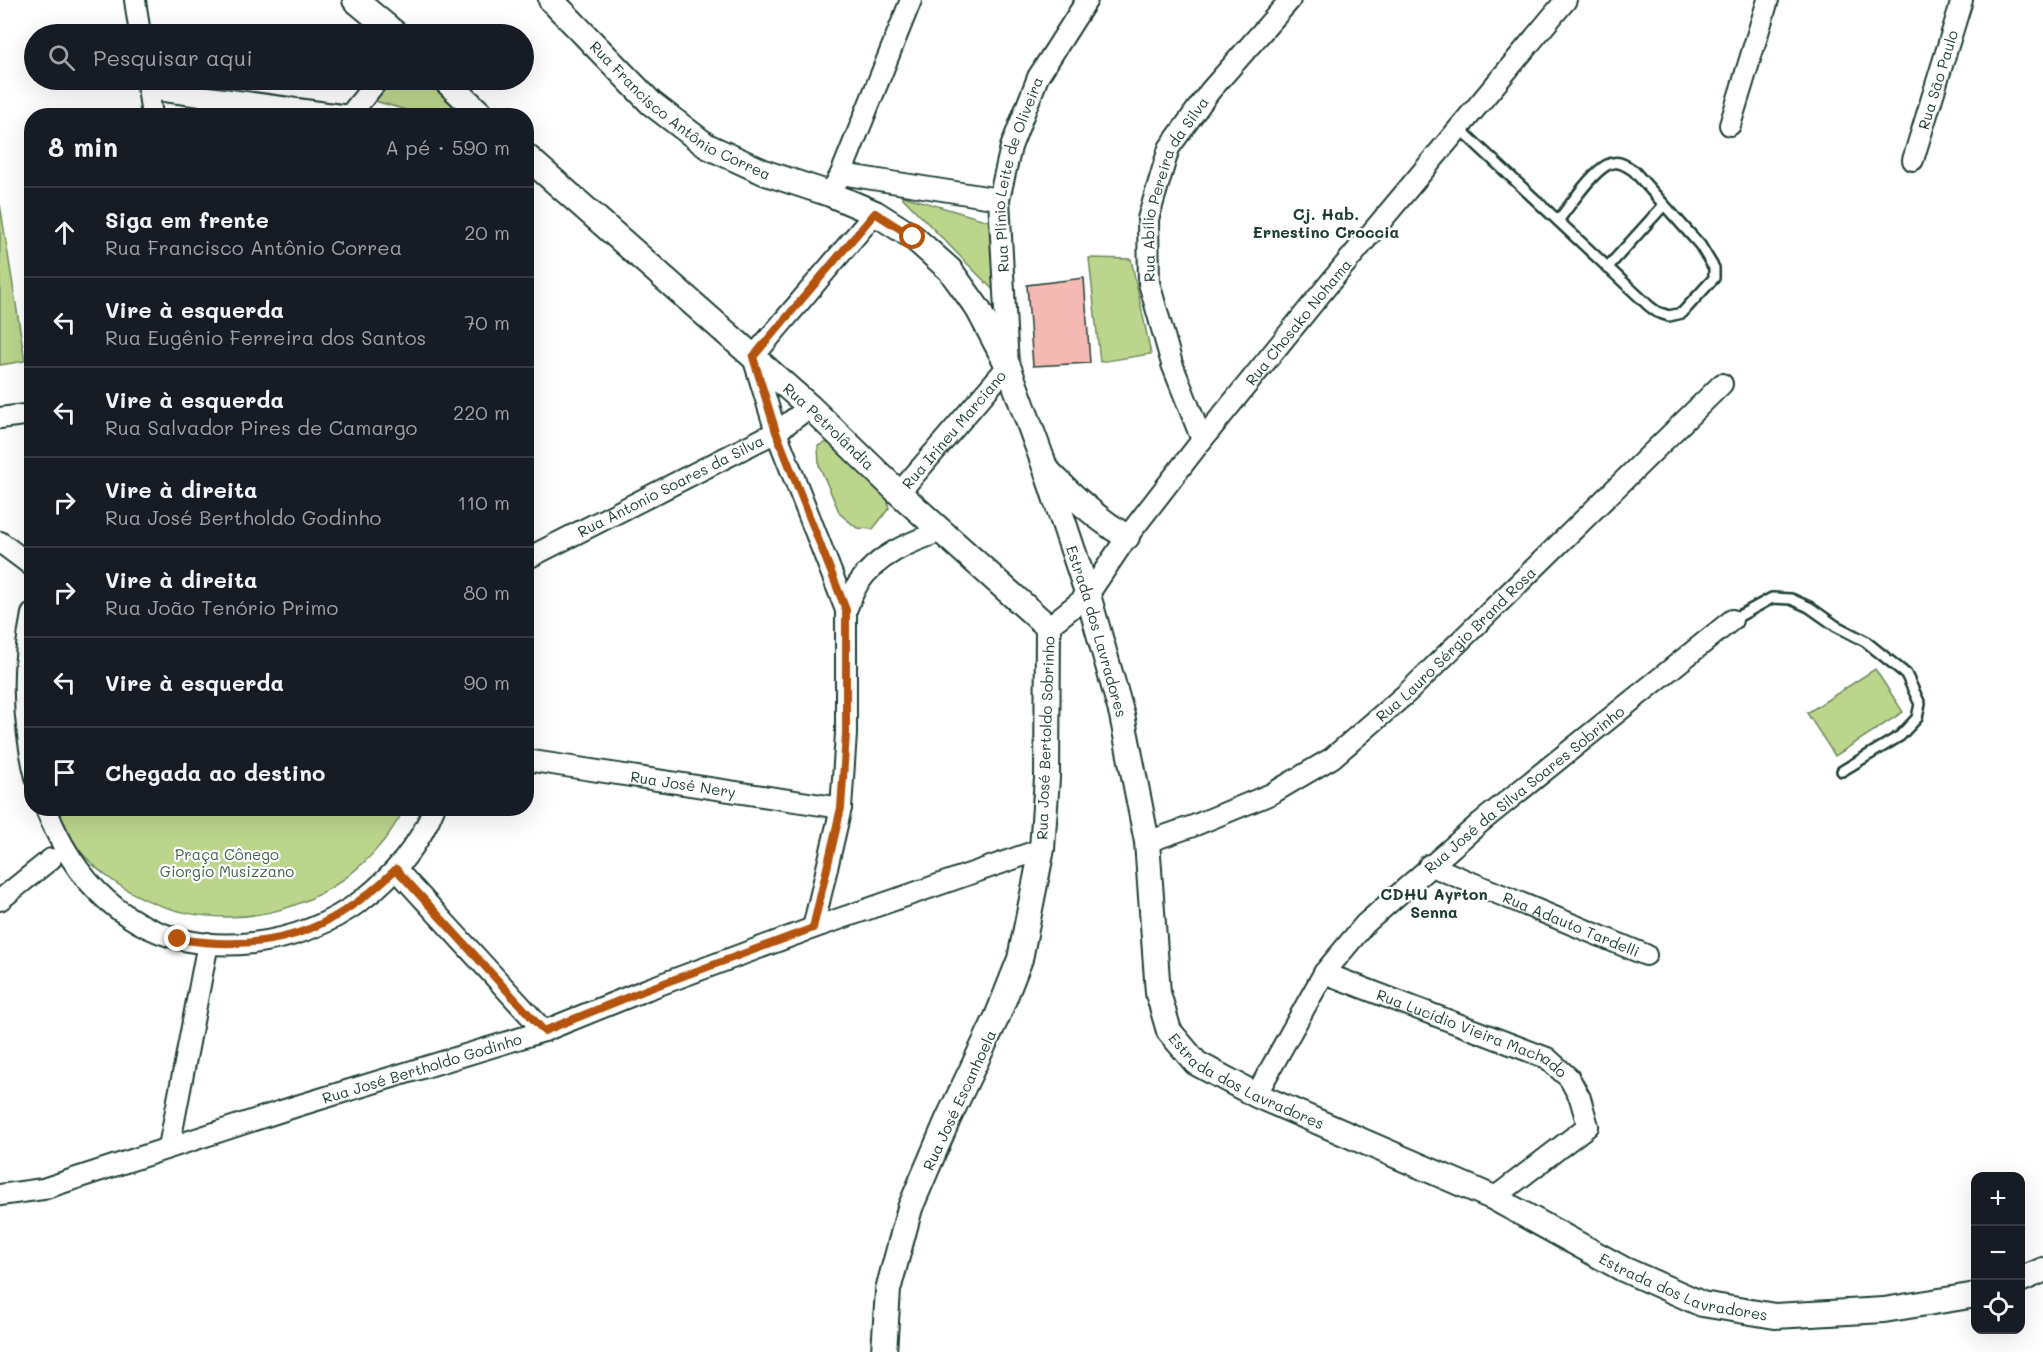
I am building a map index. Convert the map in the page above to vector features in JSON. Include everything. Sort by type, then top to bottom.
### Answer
[{"type":"street","points":[[135,0],[139,24]]},
{"type":"street","points":[[355,0],[384,24]]},
{"type":"street","name":"Rua Francisco Antônio Correa","points":[[551,0],[651,103],[706,146],[766,173],[836,184],[999,199]]},
{"type":"street","points":[[836,184],[911,0]]},
{"type":"street","name":"Rua Plínio Leite de Oliveira","points":[[1008,366],[999,199],[1011,147],[1038,77],[1087,0]]},
{"type":"street","name":"Rua Abílio Pereira da Silva","points":[[1202,440],[1172,364],[1149,283],[1148,219],[1168,148],[1210,91],[1290,0]]},
{"type":"street","name":"Rua Chosako Nohama","points":[[1048,627],[1088,596],[1127,537],[1202,440],[1566,0]]},
{"type":"street","points":[[1730,125],[1767,0]]},
{"type":"street","name":"Rua São Paulo","points":[[1913,160],[1962,0]]},
{"type":"street","points":[[149,90],[151,108]]},
{"type":"street","points":[[186,90],[300,108]]},
{"type":"street","points":[[356,108],[370,90]]},
{"type":"street","points":[[456,90],[475,108]]},
{"type":"street","name":"Rua Petrolândia","points":[[534,167],[810,407],[899,493],[1048,627]]},
{"type":"street","name":"Rua Francisco Antônio Correa","points":[[836,184],[913,237],[950,270],[978,309],[1008,366]]},
{"type":"street","points":[[813,928],[841,808],[846,734],[846,610],[776,432],[753,357],[875,213]]},
{"type":"street","name":"Estrada dos Lavradores","points":[[1008,366],[1045,466],[1088,596],[1122,715],[1147,842],[1158,993],[1169,1031],[1196,1063],[1256,1095],[1494,1198],[1623,1269],[1702,1304],[1775,1316],[1884,1310],[1971,1296]]},
{"type":"street","name":"Rua Irineu Marciano","points":[[899,493],[1008,366]]},
{"type":"street","name":"Rua Lauro Sérgio Brand Rosa","points":[[1147,842],[1271,794],[1332,758],[1407,693],[1722,384]]},
{"type":"street","name":"Rua Antonio Soares da Silva","points":[[534,555],[776,432],[810,407]]},
{"type":"street","points":[[0,418],[24,415]]},
{"type":"street","points":[[1045,466],[1104,524],[1127,537]]},
{"type":"street","points":[[846,610],[858,585],[874,564],[916,540],[942,531]]},
{"type":"street","points":[[0,542],[24,560]]},
{"type":"street","name":"Rua José da Silva Soares Sobrinho","points":[[1256,1095],[1324,972],[1365,924],[1430,865],[1732,620]]},
{"type":"street","name":"Rua José Bertoldo Sobrinho","points":[[1042,849],[1047,778],[1048,627]]},
{"type":"street","points":[[7,685],[11,663],[24,628]]},
{"type":"street","name":"Rua José Nery","points":[[534,761],[841,808]]},
{"type":"street","points":[[38,840],[51,859],[77,887],[108,910],[151,930],[178,939],[208,944],[238,944],[268,941],[306,930],[351,908],[375,890],[396,869],[416,842],[430,816]]},
{"type":"street","name":"Rua José Bertholdo Godinho","points":[[0,1195],[43,1189],[169,1147],[544,1031],[648,989],[813,928],[1042,849]]},
{"type":"street","name":"Rua José Escanhoela","points":[[884,1352],[888,1290],[910,1208],[948,1119],[998,1017],[1020,959],[1042,849]]},
{"type":"street","points":[[0,900],[51,859]]},
{"type":"street","name":"Rua Adauto Tardelli","points":[[1430,865],[1646,955]]},
{"type":"street","points":[[396,869],[544,1031]]},
{"type":"street","points":[[169,1147],[208,944]]},
{"type":"street","name":"Rua Lucídio Vieira Machado","points":[[1324,972],[1547,1058],[1569,1078],[1580,1098],[1588,1126],[1494,1198]]},
{"type":"street","points":[[2025,1278],[2043,1270]]},
{"type":"lane","points":[[1459,128],[1607,268],[1657,312],[1669,316],[1682,313],[1714,278],[1714,268],[1700,245],[1634,171],[1624,164],[1614,162],[1602,167],[1558,221]]},
{"type":"lane","points":[[1607,268],[1664,205]]},
{"type":"lane","points":[[1732,620],[1772,598],[1791,599],[1809,607],[1836,626],[1865,641],[1906,674],[1920,704],[1917,718],[1900,736],[1842,771]]},
{"type":"green space","points":[[372,90],[441,90],[455,108],[399,108],[365,98]]},
{"type":"green space","points":[[900,195],[992,222],[1000,297]]},
{"type":"green space","points":[[0,204],[24,361],[0,365]]},
{"type":"green space","points":[[1089,258],[1131,259],[1151,354],[1100,362]]},
{"type":"green space","points":[[824,443],[842,443],[886,492],[889,508],[873,529],[857,528],[840,514],[819,465],[818,446]]},
{"type":"green space","points":[[1875,669],[1903,712],[1835,756],[1807,713]]},
{"type":"green space","name":"Praça Cônego Giorgio Musizzano","points":[[55,816],[399,816],[379,847],[347,877],[310,899],[270,912],[228,917],[185,913],[144,899],[105,875],[81,853]]},
{"type":"building","points":[[1084,278],[1090,363],[1033,366],[1027,285]]},
{"type":"district","name":"Cj. Hab. Ernestino Croccia","points":[[1326,222]]},
{"type":"district","name":"CDHU Ayrton Senna","points":[[1434,902]]},
{"type":"route","points":[[178,939],[208,944],[238,944],[268,941],[297,934],[351,908],[375,890],[396,869],[544,1031],[648,989],[813,928],[841,808],[846,734],[846,610],[776,432],[753,357],[875,213],[913,237]]}]
